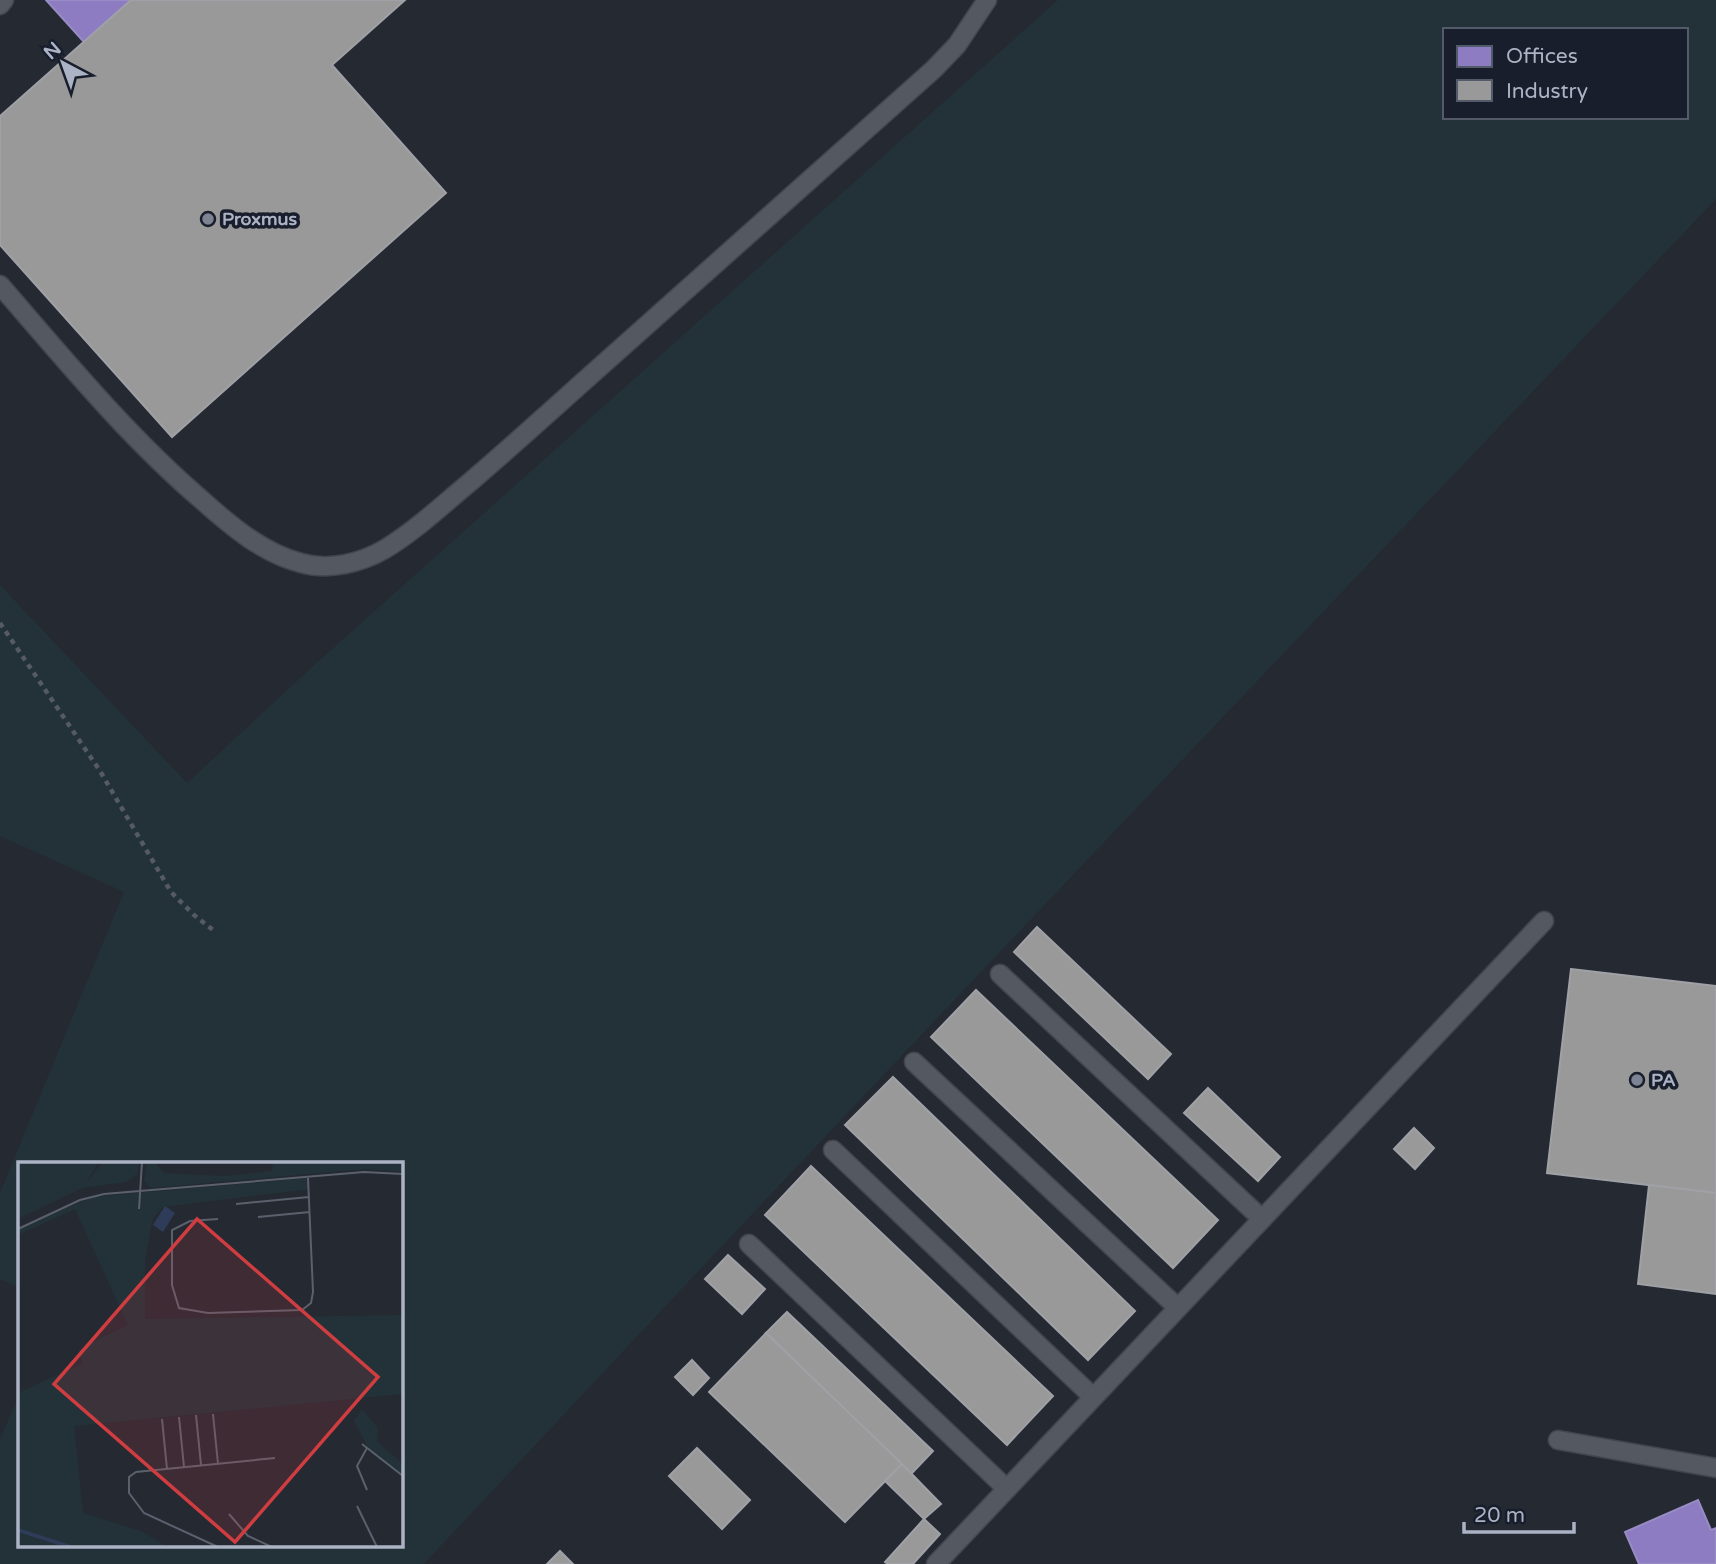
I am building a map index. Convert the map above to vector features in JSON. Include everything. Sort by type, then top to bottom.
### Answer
[{"type":"lane","points":[[0,5],[4,0]]},
{"type":"lane","points":[[0,285],[123,426],[170,473],[242,534],[303,564],[341,565],[362,559],[383,550],[416,528],[480,474],[913,88],[957,45],[987,0]]},
{"type":"lane","points":[[936,1564],[1544,921]]},
{"type":"lane","points":[[1000,975],[1262,1219]]},
{"type":"lane","points":[[914,1062],[1178,1308]]},
{"type":"lane","points":[[833,1150],[1093,1397]]},
{"type":"lane","points":[[749,1244],[1007,1489]]},
{"type":"lane","points":[[1558,1440],[1716,1468]]},
{"type":"path","points":[[0,623],[100,771],[171,892],[213,930]]},
{"type":"shaded area","points":[[1058,0],[1716,0],[1716,199],[424,1564],[0,1564],[0,1439],[18,1398],[18,1546],[402,1546],[402,1162],[18,1162],[18,1288],[0,1279],[0,1193],[124,892],[0,836],[0,585],[187,783],[312,667]]},
{"type":"building: Offices","points":[[46,0],[131,0],[84,42]]},
{"type":"building: Offices","points":[[1698,1500],[1711,1530],[1716,1528],[1716,1564],[1639,1564],[1625,1532]]},
{"type":"building: Industry","name":"Proxmus","points":[[131,0],[405,0],[332,65],[446,193],[172,437],[0,245],[0,116]]},
{"type":"building: Industry","points":[[1037,927],[1171,1054],[1148,1079],[1014,952]]},
{"type":"building: Industry","name":"PA","points":[[1571,969],[1716,986],[1716,1193],[1547,1173]]},
{"type":"building: Industry","points":[[976,990],[1218,1220],[1173,1268],[931,1037]]},
{"type":"building: Industry","points":[[893,1077],[1135,1311],[1088,1360],[845,1125]]},
{"type":"building: Industry","points":[[1208,1088],[1280,1157],[1258,1181],[1184,1113]]},
{"type":"building: Industry","points":[[1414,1128],[1434,1148],[1415,1169],[1394,1149]]},
{"type":"building: Industry","points":[[811,1166],[1053,1396],[1007,1445],[765,1215]]},
{"type":"building: Industry","points":[[1649,1185],[1716,1193],[1716,1294],[1638,1284]]},
{"type":"building: Industry","points":[[728,1255],[765,1289],[742,1314],[705,1279]]},
{"type":"building: Industry","points":[[787,1312],[933,1451],[911,1474],[766,1333]]},
{"type":"building: Industry","points":[[766,1333],[902,1464],[845,1522],[709,1392]]},
{"type":"building: Industry","points":[[692,1360],[709,1378],[693,1395],[675,1377]]},
{"type":"building: Industry","points":[[697,1448],[750,1500],[722,1529],[669,1476]]},
{"type":"building: Industry","points":[[902,1464],[941,1504],[924,1519],[885,1481]]},
{"type":"building: Industry","points":[[924,1519],[940,1534],[913,1564],[885,1562]]},
{"type":"building: Industry","points":[[560,1551],[573,1564],[547,1564]]},
{"type":"place","name":"Proxmus","points":[[208,219]]},
{"type":"place","name":"PA","points":[[1637,1080]]}]
